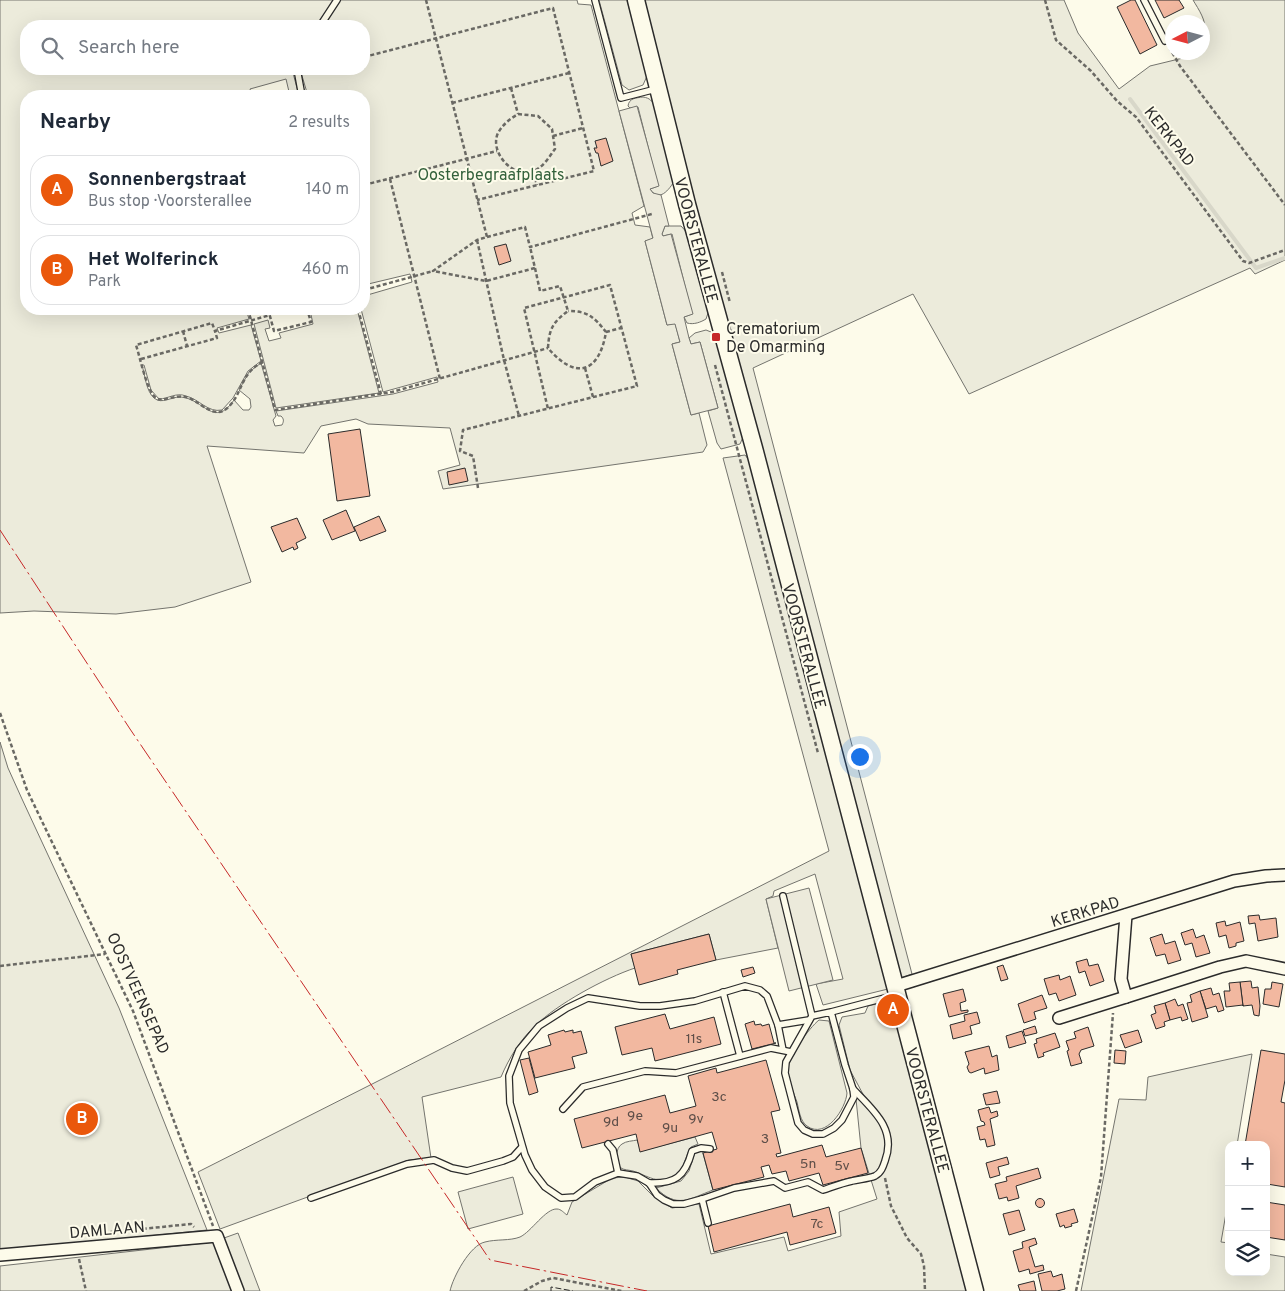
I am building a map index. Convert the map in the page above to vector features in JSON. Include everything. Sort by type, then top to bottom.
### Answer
[{"type":"main road","name":"VOORSTERALLEE","points":[[636,0],[687,204],[754,448],[975,1291]]},
{"type":"street","name":"KERKPAD","points":[[897,990],[1234,881],[1285,875]]},
{"type":"street","points":[[1126,915],[1121,979],[1126,997]]},
{"type":"street","points":[[1059,1018],[1220,967],[1246,961],[1282,965]]},
{"type":"street","points":[[216,1236],[238,1291]]},
{"type":"street","name":"DAMLAAN","points":[[0,1255],[216,1236]]},
{"type":"lane","points":[[324,20],[337,0]]},
{"type":"lane","points":[[596,0],[621,98],[659,88]]},
{"type":"lane","points":[[1144,0],[1165,41]]},
{"type":"lane","points":[[298,75],[301,90]]},
{"type":"lane","points":[[783,896],[811,1018],[786,1062],[785,1073],[798,1124],[804,1130],[813,1134],[823,1134],[834,1128],[842,1120],[854,1097],[831,1012]]},
{"type":"lane","points":[[783,1050],[778,1025],[767,996],[760,990],[745,986],[695,1001],[660,1006],[640,1006],[588,998],[567,1008],[540,1026],[519,1050],[509,1076],[510,1103],[522,1148],[532,1170],[540,1181],[545,1187],[561,1198],[575,1196],[595,1182],[618,1173],[637,1176],[649,1183],[657,1195],[673,1204],[684,1204],[734,1188],[774,1181],[786,1188],[808,1182],[823,1190],[842,1183],[875,1176],[883,1169],[887,1156],[888,1143],[883,1122],[853,1089]]},
{"type":"lane","points":[[778,1025],[811,1018],[897,990]]},
{"type":"lane","points":[[723,992],[740,1056]]},
{"type":"lane","points":[[563,1109],[583,1087],[645,1071],[676,1073],[771,1048],[791,1052]]},
{"type":"lane","points":[[608,1144],[613,1150],[618,1173]]},
{"type":"lane","points":[[311,1198],[407,1164],[434,1160],[452,1168],[467,1171],[503,1162],[513,1157],[522,1148]]},
{"type":"lane","points":[[649,1183],[673,1181],[684,1172],[692,1151],[701,1148],[710,1149]]},
{"type":"lane","points":[[702,1199],[708,1223]]},
{"type":"path","points":[[426,0],[487,237]]},
{"type":"path","name":"KERKPAD","points":[[1045,0],[1056,40],[1091,71],[1117,101],[1136,116],[1243,261],[1249,263],[1285,250]]},
{"type":"path","points":[[370,55],[553,8],[594,171],[477,200]]},
{"type":"path","points":[[1176,60],[1285,204]]},
{"type":"path","points":[[452,103],[570,73]]},
{"type":"path","points":[[510,88],[518,114]]},
{"type":"path","points":[[518,114],[538,116],[552,129],[555,149],[546,162],[533,172],[519,171],[506,165],[497,151],[497,135],[506,122],[518,114]]},
{"type":"path","points":[[553,136],[583,128]]},
{"type":"path","points":[[370,184],[497,151]]},
{"type":"path","points":[[533,172],[537,185]]},
{"type":"path","points":[[390,179],[440,379]]},
{"type":"path","points":[[530,247],[652,214]]},
{"type":"path","points":[[370,288],[433,271],[477,240],[525,228],[540,291],[560,286],[568,311]]},
{"type":"path","points":[[477,240],[504,360],[519,416]]},
{"type":"path","points":[[433,271],[486,281],[535,268]]},
{"type":"path","points":[[478,488],[473,456],[460,451],[463,430],[548,409],[637,386],[610,285],[524,308],[548,409]]},
{"type":"path","points":[[568,311],[582,311],[596,319],[606,332],[604,346],[597,360],[585,368],[571,367],[559,360],[548,348],[549,334],[556,320],[568,311]]},
{"type":"path","points":[[250,315],[276,410],[381,394],[548,348]]},
{"type":"path","points":[[215,331],[270,315],[274,331],[310,322],[308,315]]},
{"type":"path","points":[[360,315],[381,394]]},
{"type":"path","points":[[141,359],[217,338],[212,323],[136,345],[150,390],[155,398],[162,400],[174,396],[183,396],[216,412],[223,411],[229,406],[249,372],[263,362]]},
{"type":"path","points":[[606,332],[621,328]]},
{"type":"path","points":[[183,331],[187,346]]},
{"type":"path","points":[[715,364],[819,757]]},
{"type":"path","points":[[585,368],[593,397]]},
{"type":"path","name":"OOSTVEENSEPAD","points":[[0,713],[27,790],[133,1011],[216,1236]]},
{"type":"path","points":[[0,966],[105,954]]},
{"type":"path","points":[[1076,1291],[1101,1177],[1114,1000]]},
{"type":"path","points":[[883,1169],[891,1206],[907,1238],[918,1250],[923,1260],[925,1291]]},
{"type":"path","points":[[76,1248],[86,1291]]},
{"type":"path","points":[[524,1291],[542,1281],[553,1278],[622,1291]]},
{"type":"green space","name":"Oosterbegraafplaats","points":[[0,0],[577,0],[578,4],[591,5],[644,206],[632,213],[635,225],[650,227],[653,239],[645,241],[667,325],[675,323],[680,342],[672,344],[691,415],[699,413],[707,445],[703,452],[443,489],[438,471],[460,465],[450,428],[368,424],[356,419],[321,426],[304,453],[207,446],[251,582],[175,607],[116,614],[34,611],[0,613]]},
{"type":"green space","points":[[599,0],[627,0],[647,76],[643,85],[629,90],[622,85]]},
{"type":"green space","points":[[637,0],[1064,0],[1078,33],[1119,89],[1150,66],[1175,60],[1210,60],[1210,15],[1202,15],[1193,0],[1285,0],[1285,260],[1255,274],[1250,268],[969,394],[913,294],[753,368],[912,974],[901,978]]},
{"type":"green space","points":[[643,97],[651,100],[655,106],[675,180],[664,194],[660,195],[653,193],[650,189],[658,186],[638,107],[630,108],[628,106],[631,100]]},
{"type":"green space","points":[[665,226],[681,226],[691,237],[709,310],[706,319],[700,322],[687,323],[684,317],[692,314],[672,234],[663,236],[662,234]]},
{"type":"green space","points":[[311,315],[359,315],[379,393],[276,408],[254,324],[268,320],[270,328],[265,329],[269,341],[281,338],[279,333],[313,324]]},
{"type":"green space","points":[[706,330],[716,337],[744,435],[740,444],[721,449],[717,443],[708,411],[718,408],[700,342],[691,344],[689,338],[695,333]]},
{"type":"green space","points":[[745,455],[749,460],[888,989],[823,1005],[816,984],[843,979],[815,874],[774,891],[773,896],[766,899],[778,948],[716,960],[709,934],[631,954],[635,968],[610,978],[568,1001],[535,1026],[515,1050],[501,1077],[422,1097],[431,1158],[409,1160],[220,1229],[198,1172],[829,851],[723,458]]},
{"type":"green space","points":[[0,742],[8,768],[119,1008],[207,1230],[0,1251]]},
{"type":"green space","points":[[893,1000],[969,1291],[450,1291],[463,1262],[479,1244],[520,1237],[543,1216],[553,1210],[560,1210],[567,1215],[572,1202],[612,1178],[625,1177],[638,1181],[653,1196],[672,1208],[699,1204],[711,1254],[784,1237],[788,1251],[841,1236],[839,1212],[877,1199],[861,1148],[856,1099],[864,1096],[850,1070],[839,1025],[842,1017],[865,1013],[868,1006]]},
{"type":"green space","points":[[819,1020],[829,1021],[847,1093],[843,1106],[834,1120],[828,1126],[814,1129],[807,1126],[801,1118],[788,1068],[800,1042]]},
{"type":"green space","points":[[1252,1054],[1238,1141],[1225,1141],[1225,1219],[1221,1242],[1225,1242],[1225,1276],[1270,1276],[1270,1255],[1285,1257],[1285,1291],[1081,1291],[1119,1099],[1146,1100],[1148,1077]]},
{"type":"green space","points":[[695,1137],[698,1144],[691,1147],[678,1174],[669,1179],[659,1180],[619,1166],[618,1149],[625,1142],[637,1140],[641,1151]]},
{"type":"green space","points":[[702,1150],[713,1190],[690,1199],[677,1200],[663,1194],[656,1188],[681,1181],[689,1171],[695,1152]]},
{"type":"green space","points":[[513,1177],[523,1214],[468,1229],[458,1192]]},
{"type":"green space","points":[[238,1233],[260,1291],[244,1291],[224,1238]]},
{"type":"green space","points":[[214,1242],[233,1291],[0,1291],[0,1266]]},
{"type":"shaded area","points":[[637,106],[659,186],[650,189],[653,193],[661,195],[669,226],[665,226],[662,234],[663,236],[671,234],[693,314],[684,317],[689,338],[691,344],[700,342],[718,408],[691,415],[672,344],[680,342],[675,324],[667,325],[645,241],[653,238],[619,111]]},
{"type":"shaded area","points":[[809,888],[833,980],[789,991],[766,899]]},
{"type":"building","points":[[1135,0],[1157,45],[1140,54],[1117,7]]},
{"type":"building","points":[[1155,0],[1179,0],[1184,8],[1170,15],[1165,15],[1164,18]]},
{"type":"building","points":[[606,138],[613,161],[601,166],[598,153],[596,153],[594,148],[597,148],[595,141]]},
{"type":"building","points":[[506,244],[511,261],[499,265],[494,247]]},
{"type":"building","points":[[360,429],[370,496],[337,501],[328,434]]},
{"type":"building","points":[[465,468],[468,481],[449,485],[447,472]]},
{"type":"building","points":[[346,510],[355,531],[332,540],[323,520]]},
{"type":"building","points":[[379,516],[386,531],[360,541],[354,527]]},
{"type":"building","points":[[297,518],[306,538],[296,543],[298,548],[294,550],[293,547],[282,552],[271,527]]},
{"type":"building","points":[[1259,915],[1260,920],[1276,918],[1278,937],[1258,941],[1255,923],[1249,924],[1248,916]]},
{"type":"building","points":[[1225,921],[1226,926],[1240,922],[1244,941],[1236,943],[1236,946],[1229,948],[1226,935],[1219,937],[1216,923]]},
{"type":"building","points":[[1193,929],[1196,938],[1204,935],[1210,953],[1196,957],[1192,943],[1185,945],[1181,933]]},
{"type":"building","points":[[709,934],[716,960],[677,970],[678,974],[639,985],[631,954]]},
{"type":"building","points":[[1162,934],[1165,944],[1175,941],[1181,960],[1168,964],[1165,954],[1156,956],[1150,938]]},
{"type":"building","points":[[1087,959],[1089,966],[1098,964],[1104,981],[1090,986],[1085,971],[1079,973],[1076,962]]},
{"type":"building","points":[[1003,965],[1008,979],[1001,981],[997,967]]},
{"type":"building","points":[[753,967],[755,973],[743,977],[741,970]]},
{"type":"building","points":[[1059,975],[1060,980],[1070,976],[1076,995],[1059,1001],[1056,993],[1049,995],[1044,979]]},
{"type":"building","points":[[1251,981],[1252,988],[1258,987],[1259,1016],[1254,1015],[1252,1005],[1243,1006],[1240,982]]},
{"type":"building","points":[[1240,982],[1243,1005],[1226,1007],[1224,991],[1230,991],[1229,983]]},
{"type":"building","points":[[1272,982],[1283,984],[1279,1007],[1263,1004],[1265,989],[1271,989]]},
{"type":"building","points":[[1211,988],[1213,995],[1219,993],[1224,1010],[1218,1012],[1216,1006],[1206,1009],[1200,991]]},
{"type":"building","points":[[963,989],[966,1001],[960,1003],[961,1011],[968,1010],[968,1012],[949,1017],[943,994]]},
{"type":"building","points":[[1200,991],[1208,1017],[1192,1022],[1187,1003],[1192,1002],[1190,995]]},
{"type":"building","points":[[1042,995],[1047,1008],[1034,1012],[1036,1019],[1024,1023],[1018,1004]]},
{"type":"building","points":[[1175,999],[1178,1006],[1183,1004],[1188,1019],[1182,1021],[1181,1017],[1170,1020],[1165,1003]]},
{"type":"building","points":[[1165,1003],[1170,1020],[1164,1022],[1165,1026],[1156,1029],[1151,1015],[1156,1013],[1154,1006]]},
{"type":"building","points":[[977,1012],[980,1023],[970,1026],[972,1034],[953,1039],[950,1025],[965,1021],[964,1015]]},
{"type":"building","points":[[665,1014],[670,1029],[714,1017],[721,1044],[655,1061],[652,1048],[622,1055],[615,1027]]},
{"type":"building","points":[[754,1021],[755,1025],[769,1024],[774,1043],[776,1043],[752,1049],[745,1024]]},
{"type":"building","points":[[1035,1026],[1037,1033],[1025,1036],[1023,1030]]},
{"type":"building","points":[[1088,1027],[1094,1046],[1081,1050],[1079,1054],[1082,1063],[1071,1066],[1066,1041],[1076,1038],[1074,1032]]},
{"type":"building","points":[[564,1030],[565,1032],[573,1030],[573,1033],[581,1031],[587,1053],[572,1057],[575,1068],[535,1078],[528,1052],[551,1045],[548,1035]]},
{"type":"building","points":[[1138,1030],[1142,1042],[1125,1048],[1120,1035]]},
{"type":"building","points":[[1022,1031],[1026,1043],[1009,1048],[1006,1036]]},
{"type":"building","points":[[1055,1033],[1060,1047],[1043,1053],[1044,1056],[1038,1058],[1034,1044],[1037,1043],[1036,1039]]},
{"type":"building","points":[[989,1046],[992,1057],[997,1055],[999,1070],[985,1074],[984,1068],[969,1072],[967,1067],[969,1064],[965,1052]]},
{"type":"building","points":[[1115,1050],[1126,1051],[1125,1064],[1114,1063]]},
{"type":"building","points":[[1261,1050],[1285,1054],[1285,1080],[1281,1102],[1285,1103],[1285,1187],[1270,1184],[1270,1141],[1246,1141]]},
{"type":"building","points":[[529,1058],[538,1092],[529,1095],[520,1060]]},
{"type":"building","points":[[766,1060],[780,1110],[771,1112],[781,1153],[776,1154],[777,1157],[822,1145],[826,1157],[861,1148],[868,1173],[823,1185],[819,1173],[789,1181],[786,1171],[772,1174],[769,1165],[761,1167],[764,1177],[713,1190],[703,1153],[717,1149],[712,1132],[640,1152],[636,1134],[582,1148],[574,1119],[665,1095],[670,1113],[696,1106],[688,1076],[716,1068],[717,1073]]},
{"type":"building","points":[[997,1091],[1000,1103],[986,1105],[983,1094]]},
{"type":"building","points":[[989,1107],[991,1113],[997,1111],[998,1116],[990,1119],[995,1145],[987,1147],[985,1139],[980,1140],[977,1127],[985,1125],[981,1121],[978,1110]]},
{"type":"building","points":[[1007,1157],[1009,1164],[998,1167],[1000,1175],[990,1178],[986,1163]]},
{"type":"building","points":[[1038,1168],[1041,1178],[1016,1186],[1019,1198],[1008,1201],[1007,1197],[999,1199],[995,1184],[1007,1181],[1006,1177]]},
{"type":"building","points":[[1040,1199],[1044,1203],[1040,1207],[1036,1203]]},
{"type":"building","points":[[1270,1203],[1285,1205],[1285,1240],[1270,1238]]},
{"type":"building","points":[[790,1204],[793,1217],[829,1207],[836,1233],[790,1245],[787,1232],[714,1252],[708,1226]]},
{"type":"building","points":[[1074,1209],[1078,1222],[1065,1228],[1064,1225],[1060,1227],[1056,1214]]},
{"type":"building","points":[[1019,1210],[1025,1230],[1009,1235],[1003,1214]]},
{"type":"building","points":[[1035,1238],[1037,1244],[1029,1247],[1035,1267],[1043,1265],[1044,1270],[1030,1274],[1029,1269],[1019,1272],[1013,1251],[1023,1248],[1022,1242]]},
{"type":"building","points":[[1051,1271],[1053,1277],[1062,1274],[1065,1289],[1042,1291],[1038,1274]]},
{"type":"building","points":[[1034,1281],[1036,1291],[1020,1291],[1018,1285]]},
{"type":"waterway","points":[[1130,99],[1256,268],[1285,258]]},
{"type":"fence","points":[[551,1291],[551,1287],[573,1291]]},
{"type":"power","points":[[0,530],[130,729],[490,1260],[647,1291]]},
{"type":"place","name":"Crematorium De Omarming","points":[[716,337]]},
{"type":"place","name":"Sonnenbergstraat","points":[[893,1010]]},
{"type":"place","name":"Het Wolferinck","points":[[82,1119]]}]
